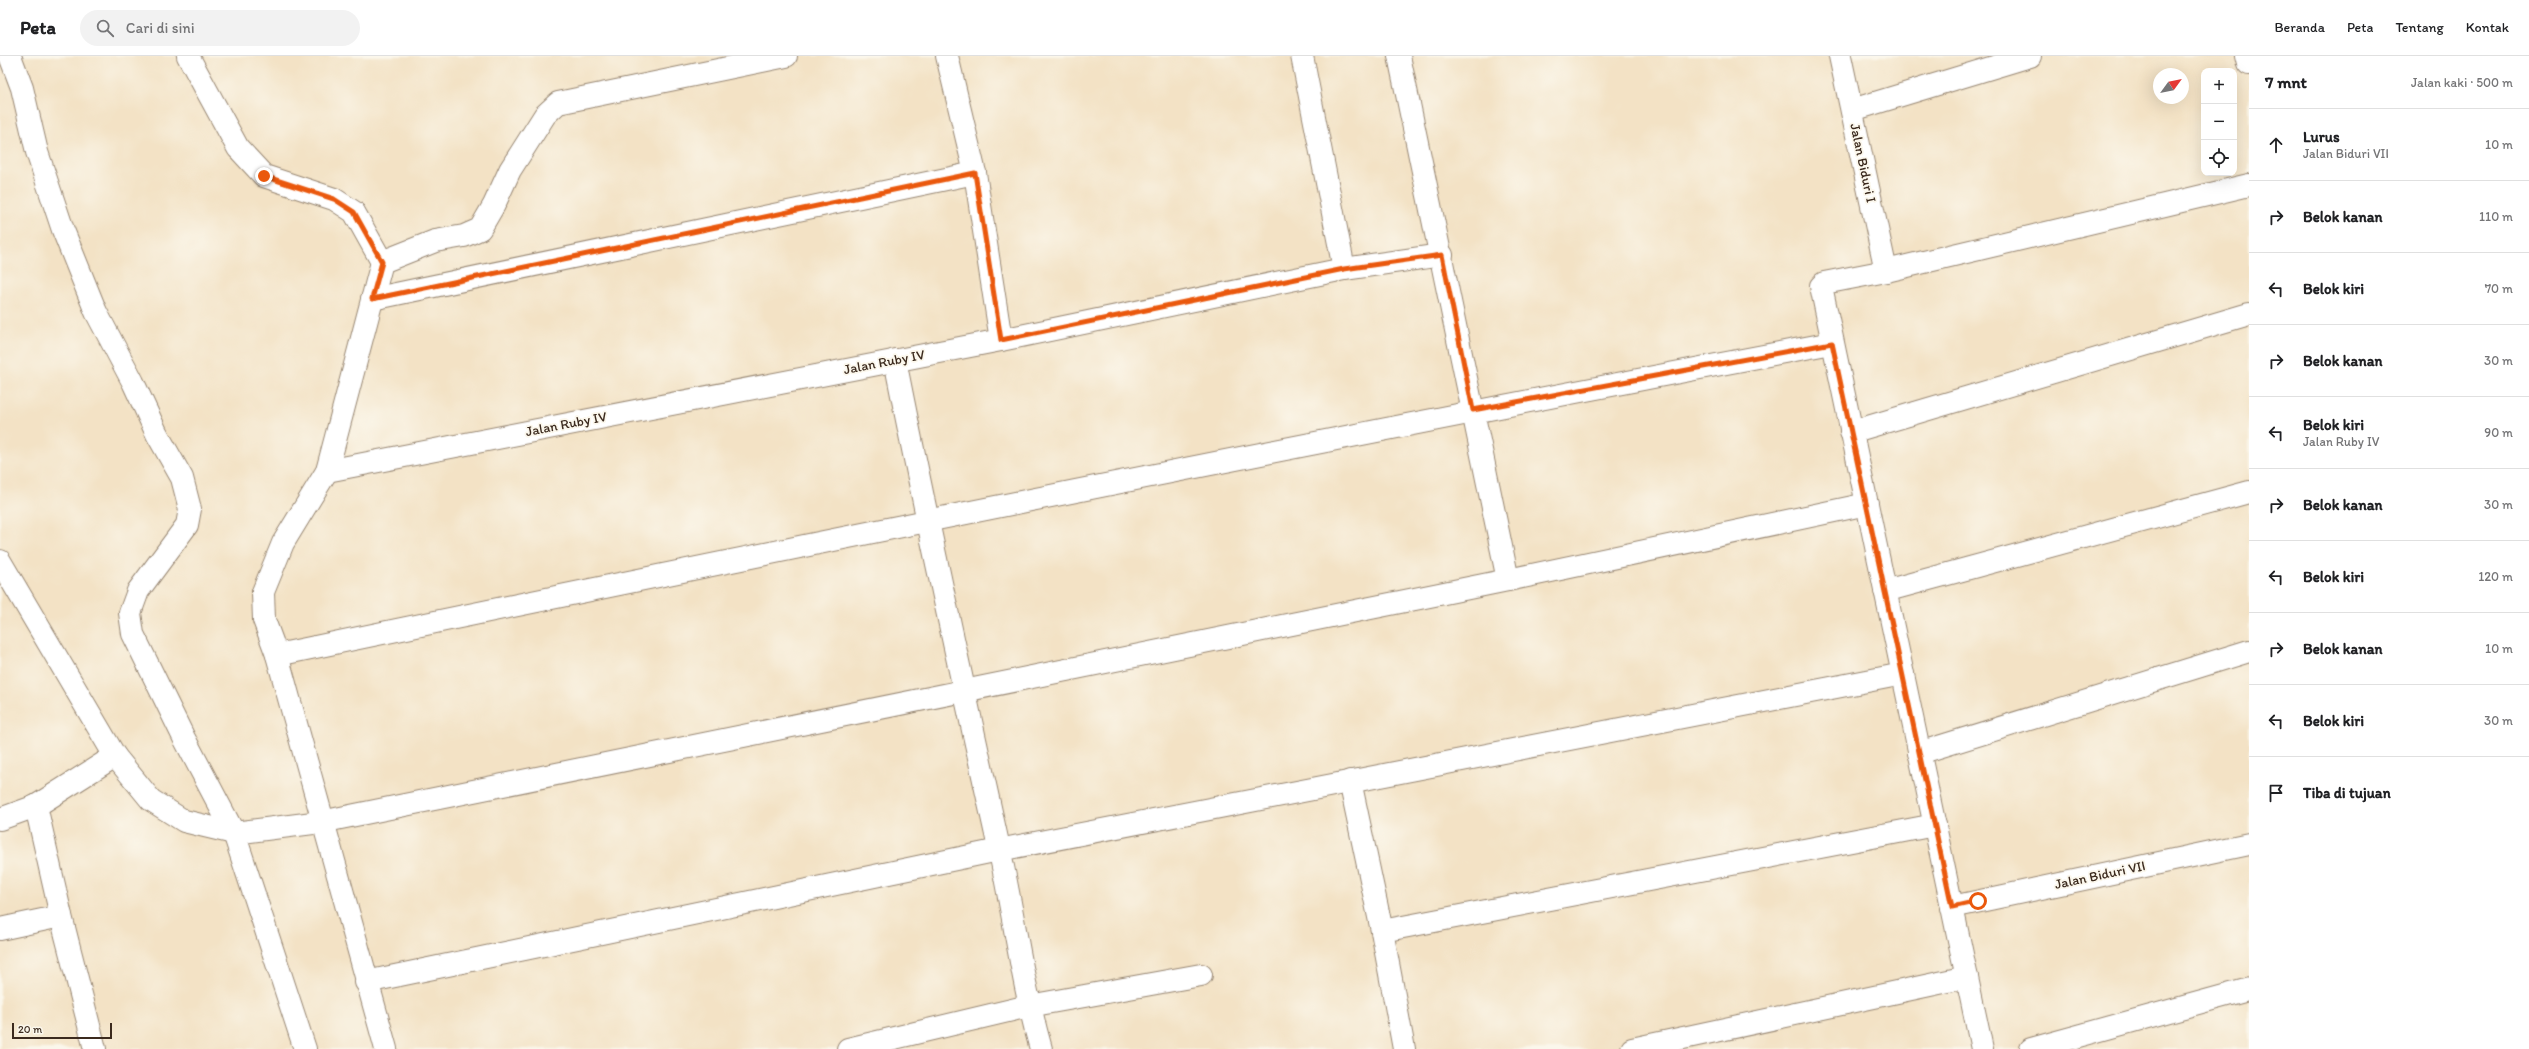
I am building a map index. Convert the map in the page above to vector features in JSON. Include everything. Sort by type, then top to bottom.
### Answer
[{"type":"street","points":[[10,56],[22,88],[37,152],[63,230],[96,312],[133,382],[157,434],[182,478],[190,510],[187,524],[138,591],[130,613],[133,634],[234,833],[305,1049]]},
{"type":"street","points":[[188,56],[238,148],[264,176],[334,199],[354,212],[382,262],[327,471],[283,543],[263,592],[264,620],[277,655],[321,822],[386,1049]]},
{"type":"street","points":[[382,262],[436,241],[464,236],[480,228],[494,206],[510,170],[545,115],[558,103],[786,56]]},
{"type":"street","points":[[947,56],[975,173],[1001,340]]},
{"type":"street","points":[[1302,56],[1344,269]]},
{"type":"street","points":[[1399,56],[1442,255],[1508,580]]},
{"type":"street","name":"Jalan Biduri I","points":[[1840,56],[1886,271]]},
{"type":"street","points":[[1852,110],[2030,56]]},
{"type":"street","points":[[2247,56],[2249,64]]},
{"type":"street","points":[[372,299],[975,173]]},
{"type":"street","points":[[1982,1049],[1821,286],[2249,185]]},
{"type":"street","name":"Jalan Ruby IV","points":[[327,471],[1001,340],[1344,269],[1442,255]]},
{"type":"street","points":[[1851,432],[2249,314]]},
{"type":"street","points":[[277,655],[926,519],[1473,410],[1832,343]]},
{"type":"street","points":[[895,360],[926,519],[999,850],[1028,1006],[1041,1049]]},
{"type":"street","points":[[1885,591],[2249,492]]},
{"type":"street","points":[[0,561],[115,756],[151,800],[168,813],[184,821],[234,833],[321,822],[1508,580],[1867,504]]},
{"type":"street","points":[[1919,753],[2249,651]]},
{"type":"street","points":[[366,982],[999,850],[1903,674]]},
{"type":"street","points":[[0,819],[36,806],[115,756]]},
{"type":"street","points":[[1350,781],[1382,932],[1404,1049]]},
{"type":"street","points":[[36,806],[61,916],[95,1049]]},
{"type":"street","points":[[1382,932],[1935,825]]},
{"type":"street","name":"Jalan Biduri VII","points":[[1952,907],[2249,844]]},
{"type":"street","points":[[0,929],[61,916]]},
{"type":"street","points":[[848,1049],[1028,1006],[1201,975]]},
{"type":"street","points":[[1632,1049],[1967,977]]},
{"type":"street","points":[[2031,1049],[2249,988]]},
{"type":"route","points":[[264,176],[334,199],[354,212],[382,262],[372,299],[975,173],[1001,340],[1344,269],[1442,255],[1473,410],[1832,343],[1952,907],[1978,901]]}]
